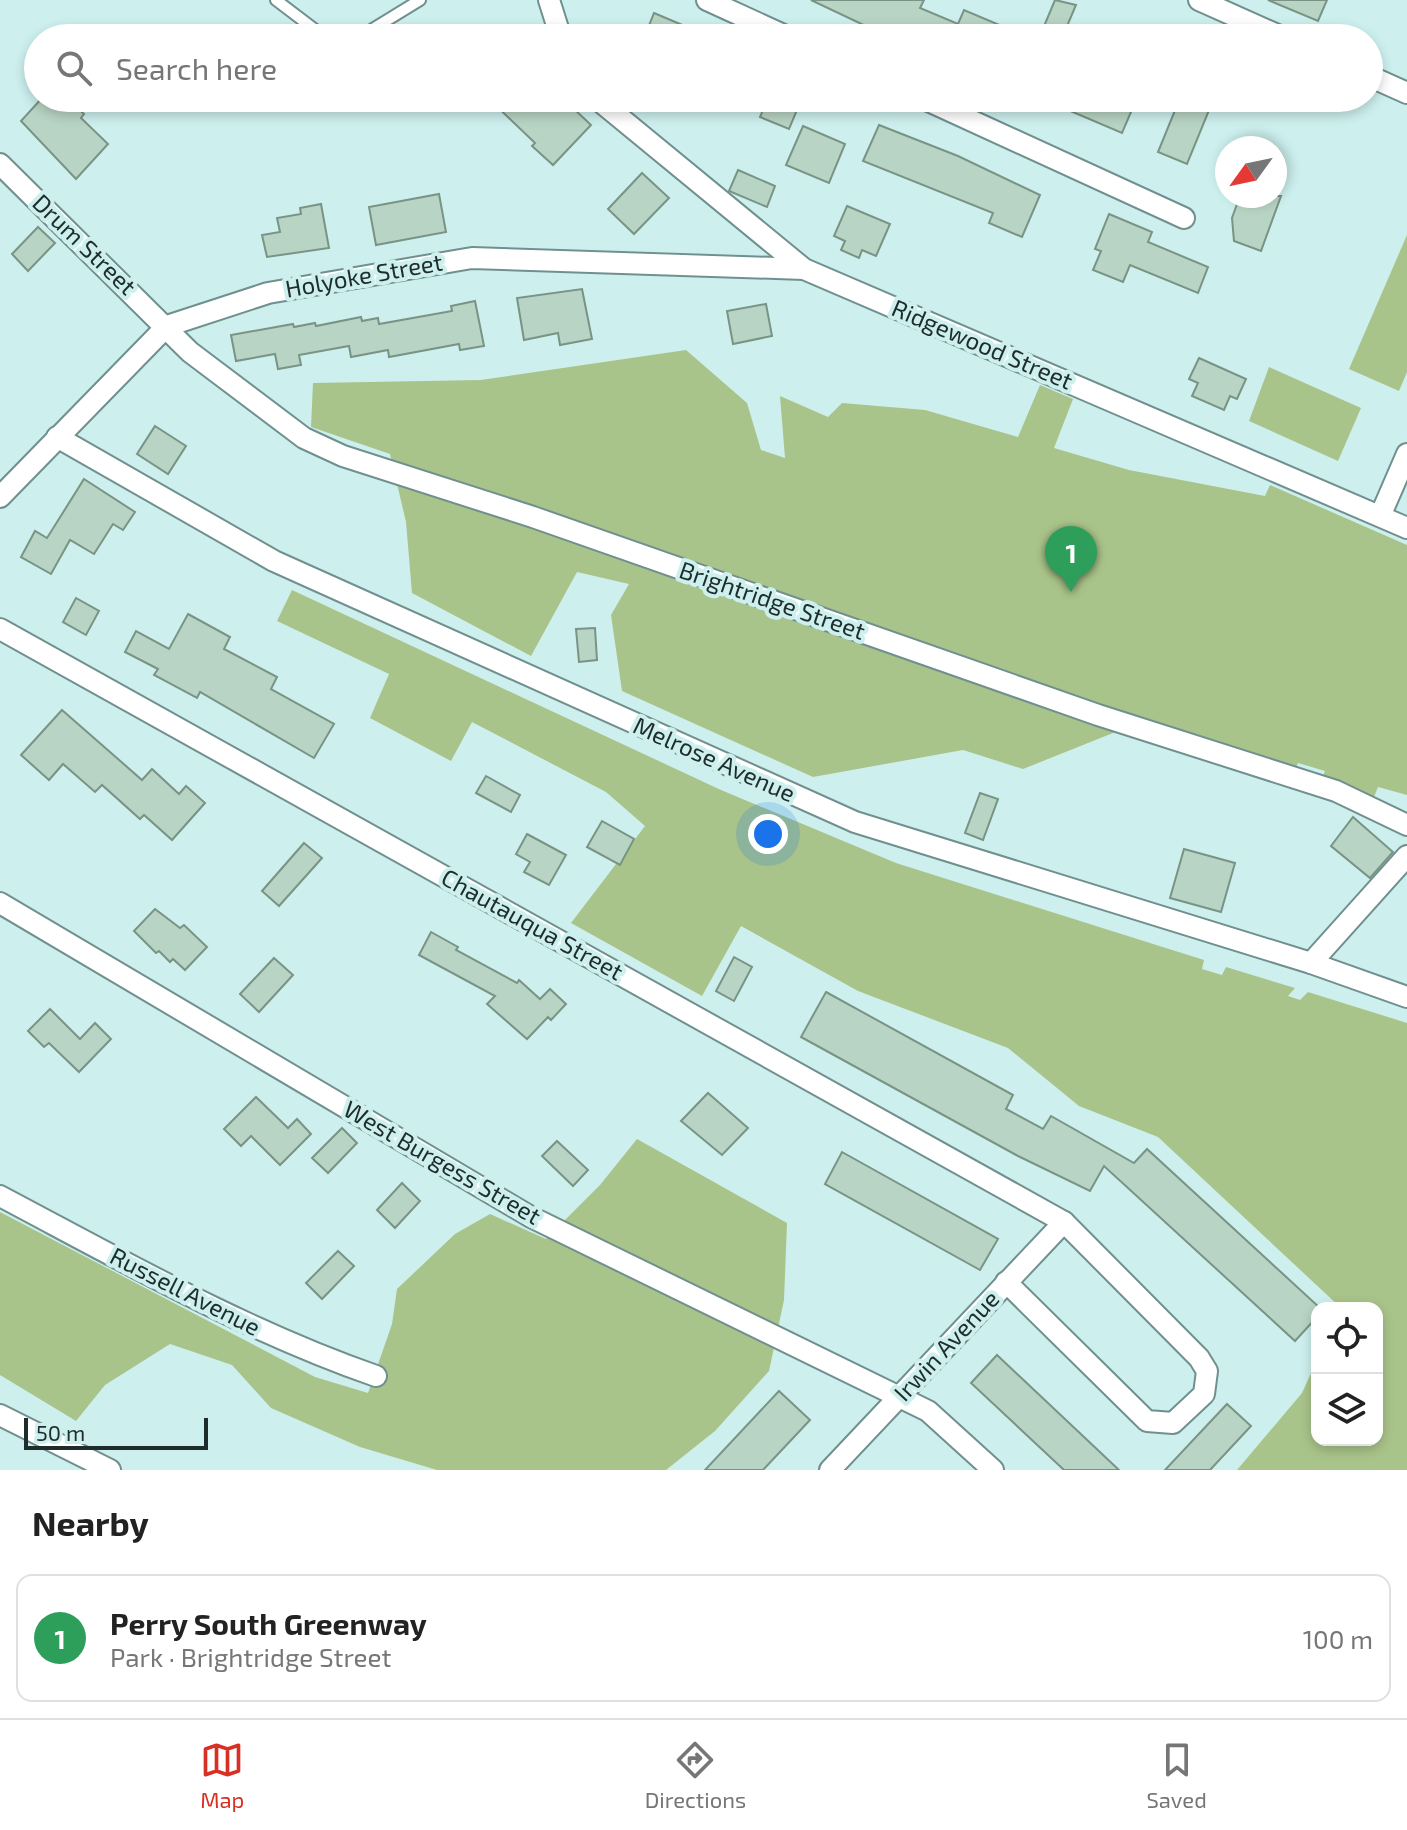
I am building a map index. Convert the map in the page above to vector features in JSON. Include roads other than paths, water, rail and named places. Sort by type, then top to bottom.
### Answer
[{"type":"street","points":[[549,0],[557,24]]},
{"type":"street","points":[[707,0],[759,24]]},
{"type":"street","points":[[1199,0],[1253,24]]},
{"type":"street","points":[[1383,82],[1407,93]]},
{"type":"street","name":"Ridgewood Street","points":[[613,112],[804,269],[1381,514],[1407,528]]},
{"type":"street","points":[[953,112],[1184,218]]},
{"type":"street","name":"Drum Street","points":[[0,164],[167,326]]},
{"type":"street","name":"Holyoke Street","points":[[0,497],[167,326],[268,293],[472,258],[804,269]]},
{"type":"street","name":"Brightridge Street","points":[[167,326],[190,352],[268,414],[304,438],[343,456],[533,517],[1098,715],[1336,791],[1407,825]]},
{"type":"street","name":"Melrose Avenue","points":[[57,437],[274,561],[855,822],[1311,963],[1407,997]]},
{"type":"street","points":[[1381,514],[1407,454]]},
{"type":"street","name":"Chautauqua Street","points":[[0,629],[1064,1222],[1204,1364],[1207,1387],[1200,1401],[1173,1423],[1147,1421],[1006,1282]]},
{"type":"street","points":[[1311,963],[1407,856]]},
{"type":"street","name":"West Burgess Street","points":[[0,903],[531,1217],[928,1411],[982,1466]]},
{"type":"street","name":"Russell Avenue","points":[[0,1196],[219,1312],[304,1351],[376,1376]]},
{"type":"street","name":"Irwin Avenue","points":[[830,1470],[1064,1222]]},
{"type":"street","points":[[0,1415],[110,1470]]},
{"type":"lane","points":[[276,0],[308,24]]},
{"type":"lane","points":[[381,24],[420,0]]},
{"type":"place","name":"Perry South Greenway","points":[[1071,592]]}]
